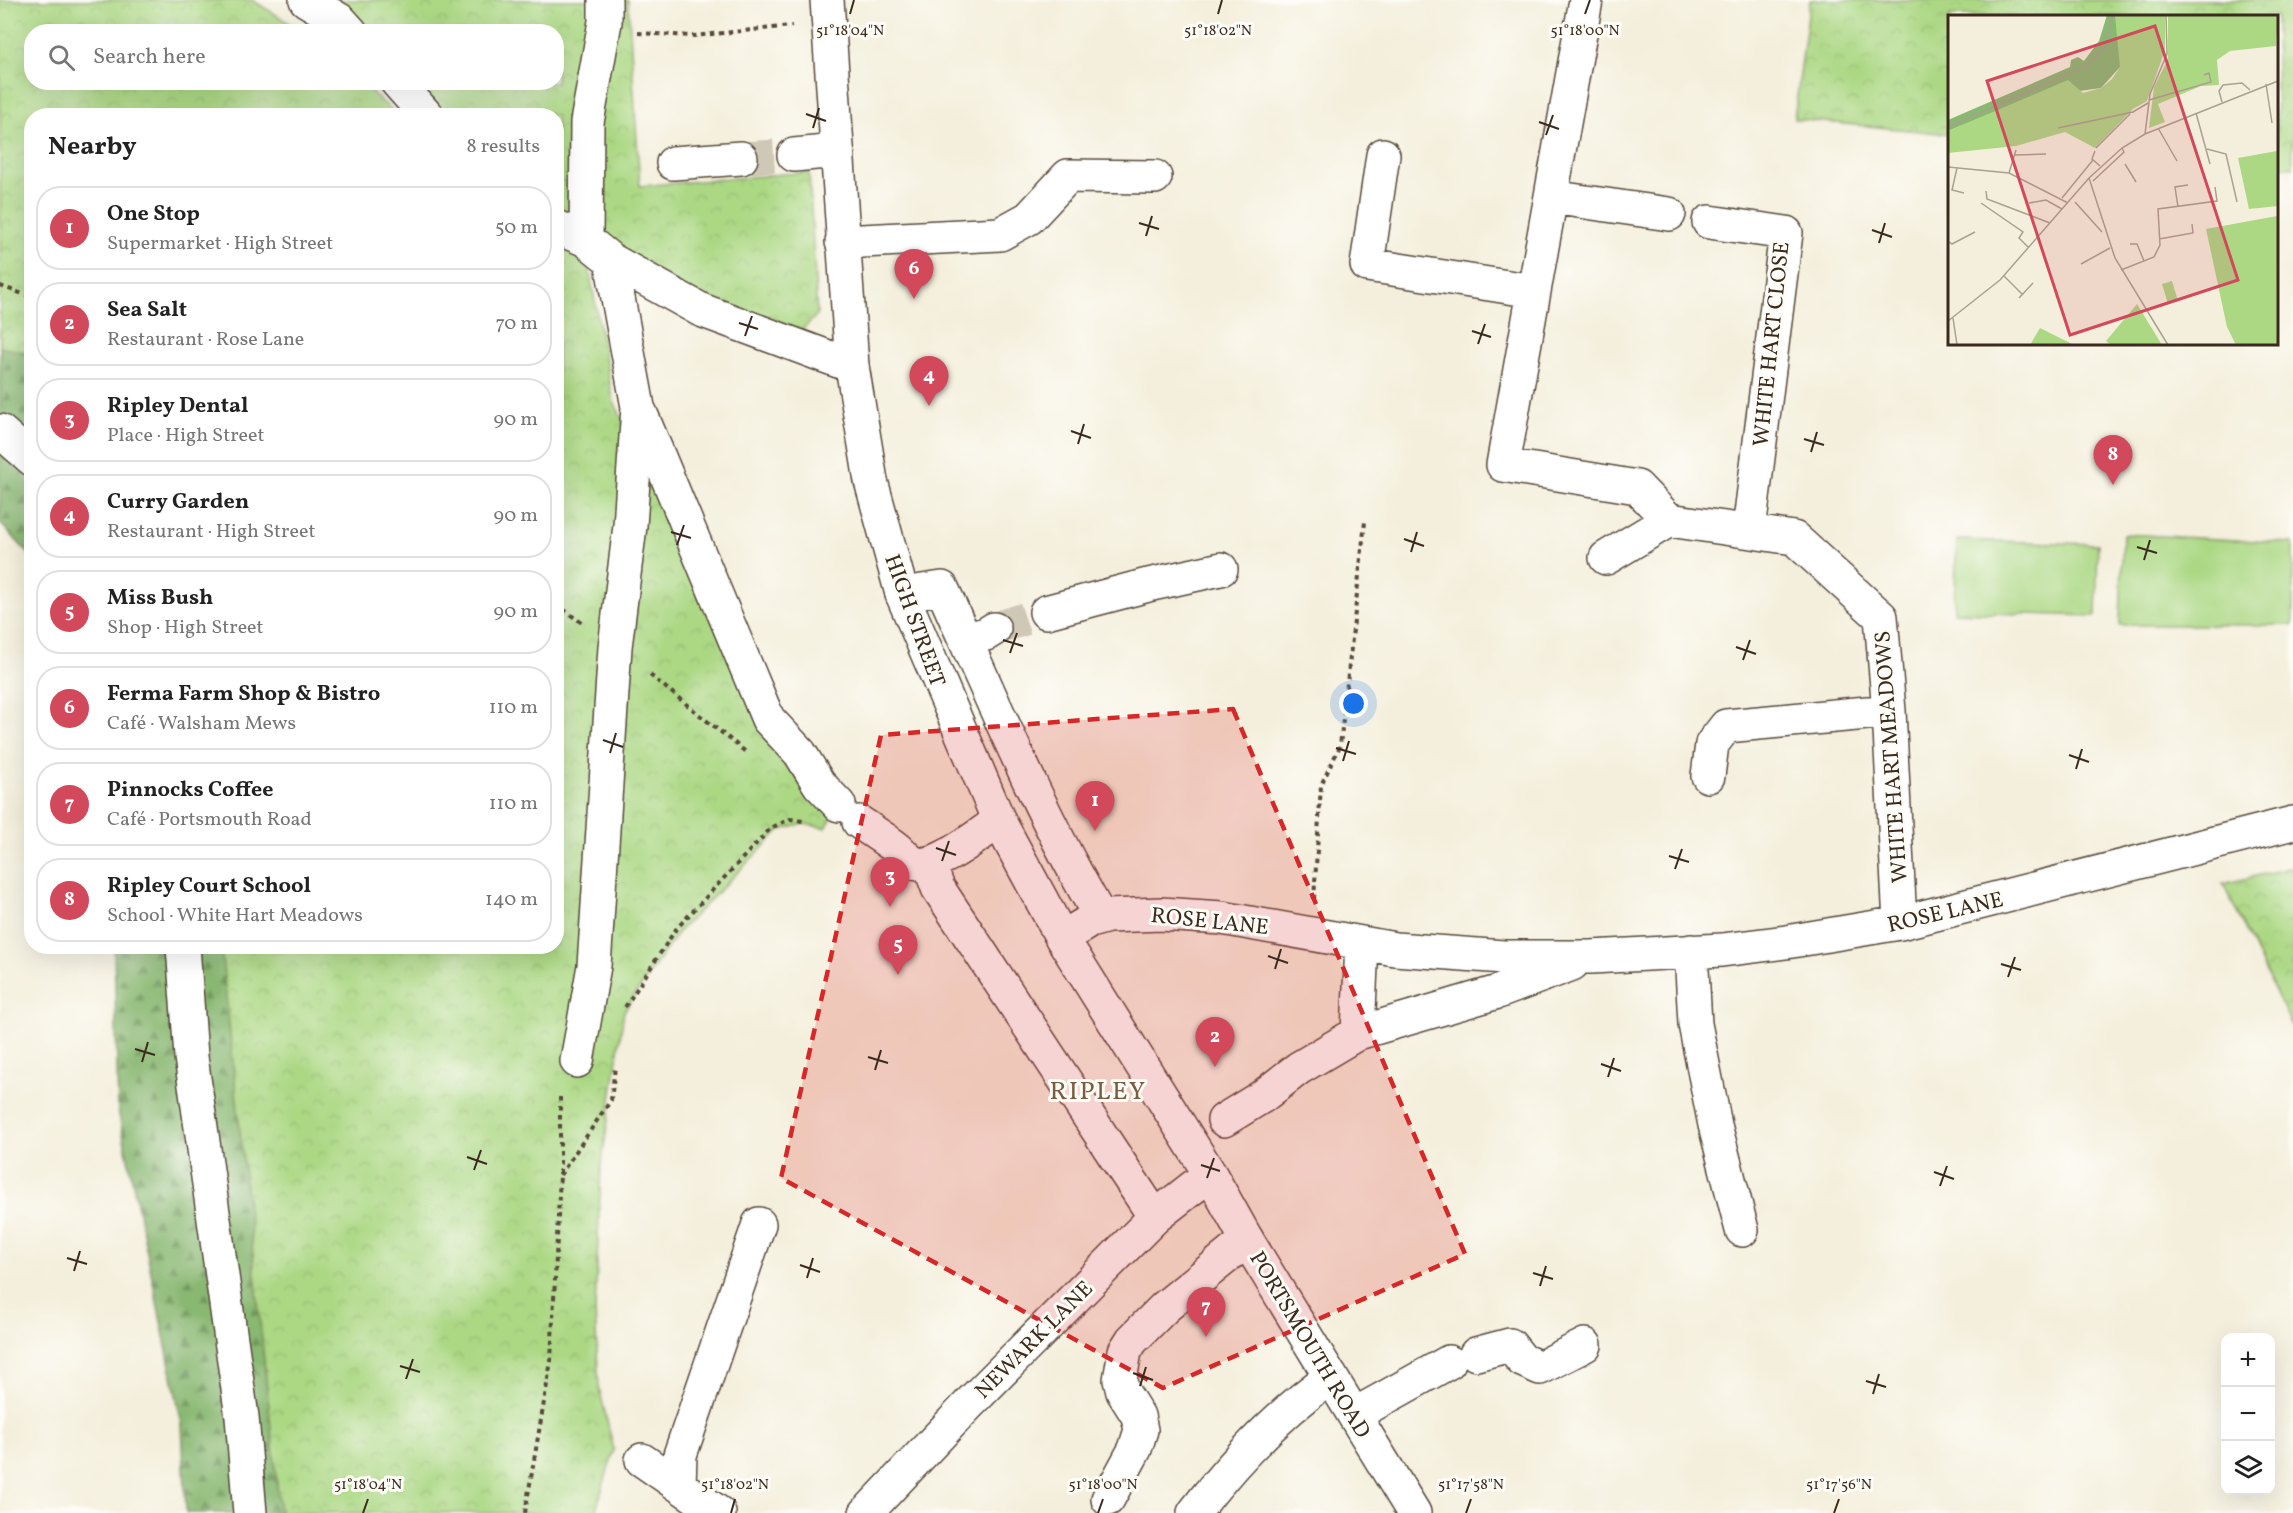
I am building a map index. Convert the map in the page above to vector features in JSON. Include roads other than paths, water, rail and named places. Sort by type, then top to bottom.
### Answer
[{"type":"street","points":[[306,0],[344,24]]},
{"type":"street","points":[[605,0],[605,22],[587,122],[598,250],[638,407],[768,719],[800,753],[837,816],[897,849],[912,862],[929,864],[965,844],[999,821]]},
{"type":"street","points":[[1586,0],[1503,465],[1637,487],[1669,520],[1606,558]]},
{"type":"street","name":"HIGH STREET","points":[[828,11],[852,366],[871,481],[902,594],[999,821],[1062,938],[1210,1174]]},
{"type":"street","points":[[404,90],[420,108]]},
{"type":"street","points":[[794,155],[837,151]]},
{"type":"street","points":[[1383,155],[1367,265],[1534,291]]},
{"type":"street","points":[[673,163],[741,158]]},
{"type":"street","points":[[842,242],[1000,234],[1029,218],[1068,176],[1155,177]]},
{"type":"street","points":[[1551,197],[1669,214]]},
{"type":"street","name":"WHITE HART CLOSE","points":[[1709,222],[1786,233],[1749,530]]},
{"type":"street","points":[[564,231],[701,309],[852,366]]},
{"type":"street","points":[[577,1061],[594,966],[615,647],[630,525],[638,407]]},
{"type":"street","points":[[0,431],[24,452]]},
{"type":"street","name":"WHITE HART MEADOWS","points":[[1669,520],[1794,538],[1881,617],[1889,711],[1900,923]]},
{"type":"street","points":[[1046,612],[1148,585],[1221,569]]},
{"type":"street","points":[[902,594],[942,588],[979,634],[1015,750],[1077,876],[1101,918]]},
{"type":"street","points":[[1708,776],[1712,744],[1726,726],[1889,711]]},
{"type":"street","name":"ROSE LANE","points":[[1062,938],[1090,921],[1138,913],[1221,918],[1395,949],[1504,957],[1591,957],[1722,950],[1900,923],[2293,823]]},
{"type":"street","points":[[929,864],[938,888],[1155,1217]]},
{"type":"street","points":[[1358,1033],[1362,943]]},
{"type":"street","points":[[1691,951],[1695,1024],[1715,1125],[1742,1230]]},
{"type":"street","points":[[184,954],[191,1057],[242,1417],[250,1513]]},
{"type":"street","name":"ROSE LANE","points":[[1224,1120],[1263,1096],[1299,1068],[1358,1033],[1498,992],[1591,957]]},
{"type":"street","name":"NEWARK LANE","points":[[866,1513],[971,1402],[1155,1217],[1210,1174]]},
{"type":"street","name":"PORTSMOUTH ROAD","points":[[1210,1174],[1247,1240],[1414,1513]]},
{"type":"street","points":[[679,1485],[680,1455],[759,1224]]},
{"type":"street","points":[[1108,1499],[1135,1449],[1141,1430],[1138,1416],[1123,1392],[1120,1380],[1125,1351],[1132,1340],[1165,1307],[1247,1240]]},
{"type":"street","points":[[1354,1415],[1462,1358],[1510,1345],[1522,1360],[1540,1368],[1585,1345]]},
{"type":"street","points":[[1194,1513],[1221,1478],[1271,1426],[1299,1400],[1331,1377]]},
{"type":"street","points":[[642,1460],[719,1513]]},
{"type":"tunnel","points":[[741,158],[794,155]]},
{"type":"tunnel","points":[[994,629],[1046,612]]},
{"type":"place","name":"Ferma Farm Shop & Bistro","points":[[914,299]]},
{"type":"place","name":"Curry Garden","points":[[929,406]]},
{"type":"place","name":"Ripley Court School","points":[[2113,485]]},
{"type":"place","name":"One Stop","points":[[1095,831]]},
{"type":"place","name":"Ripley Dental","points":[[890,907]]},
{"type":"place","name":"Miss Bush","points":[[898,975]]},
{"type":"place","name":"Sea Salt","points":[[1215,1067]]},
{"type":"place","name":"Pinnocks Coffee","points":[[1206,1337]]},
{"type":"district","name":"RIPLEY","points":[[1098,1090]]}]
